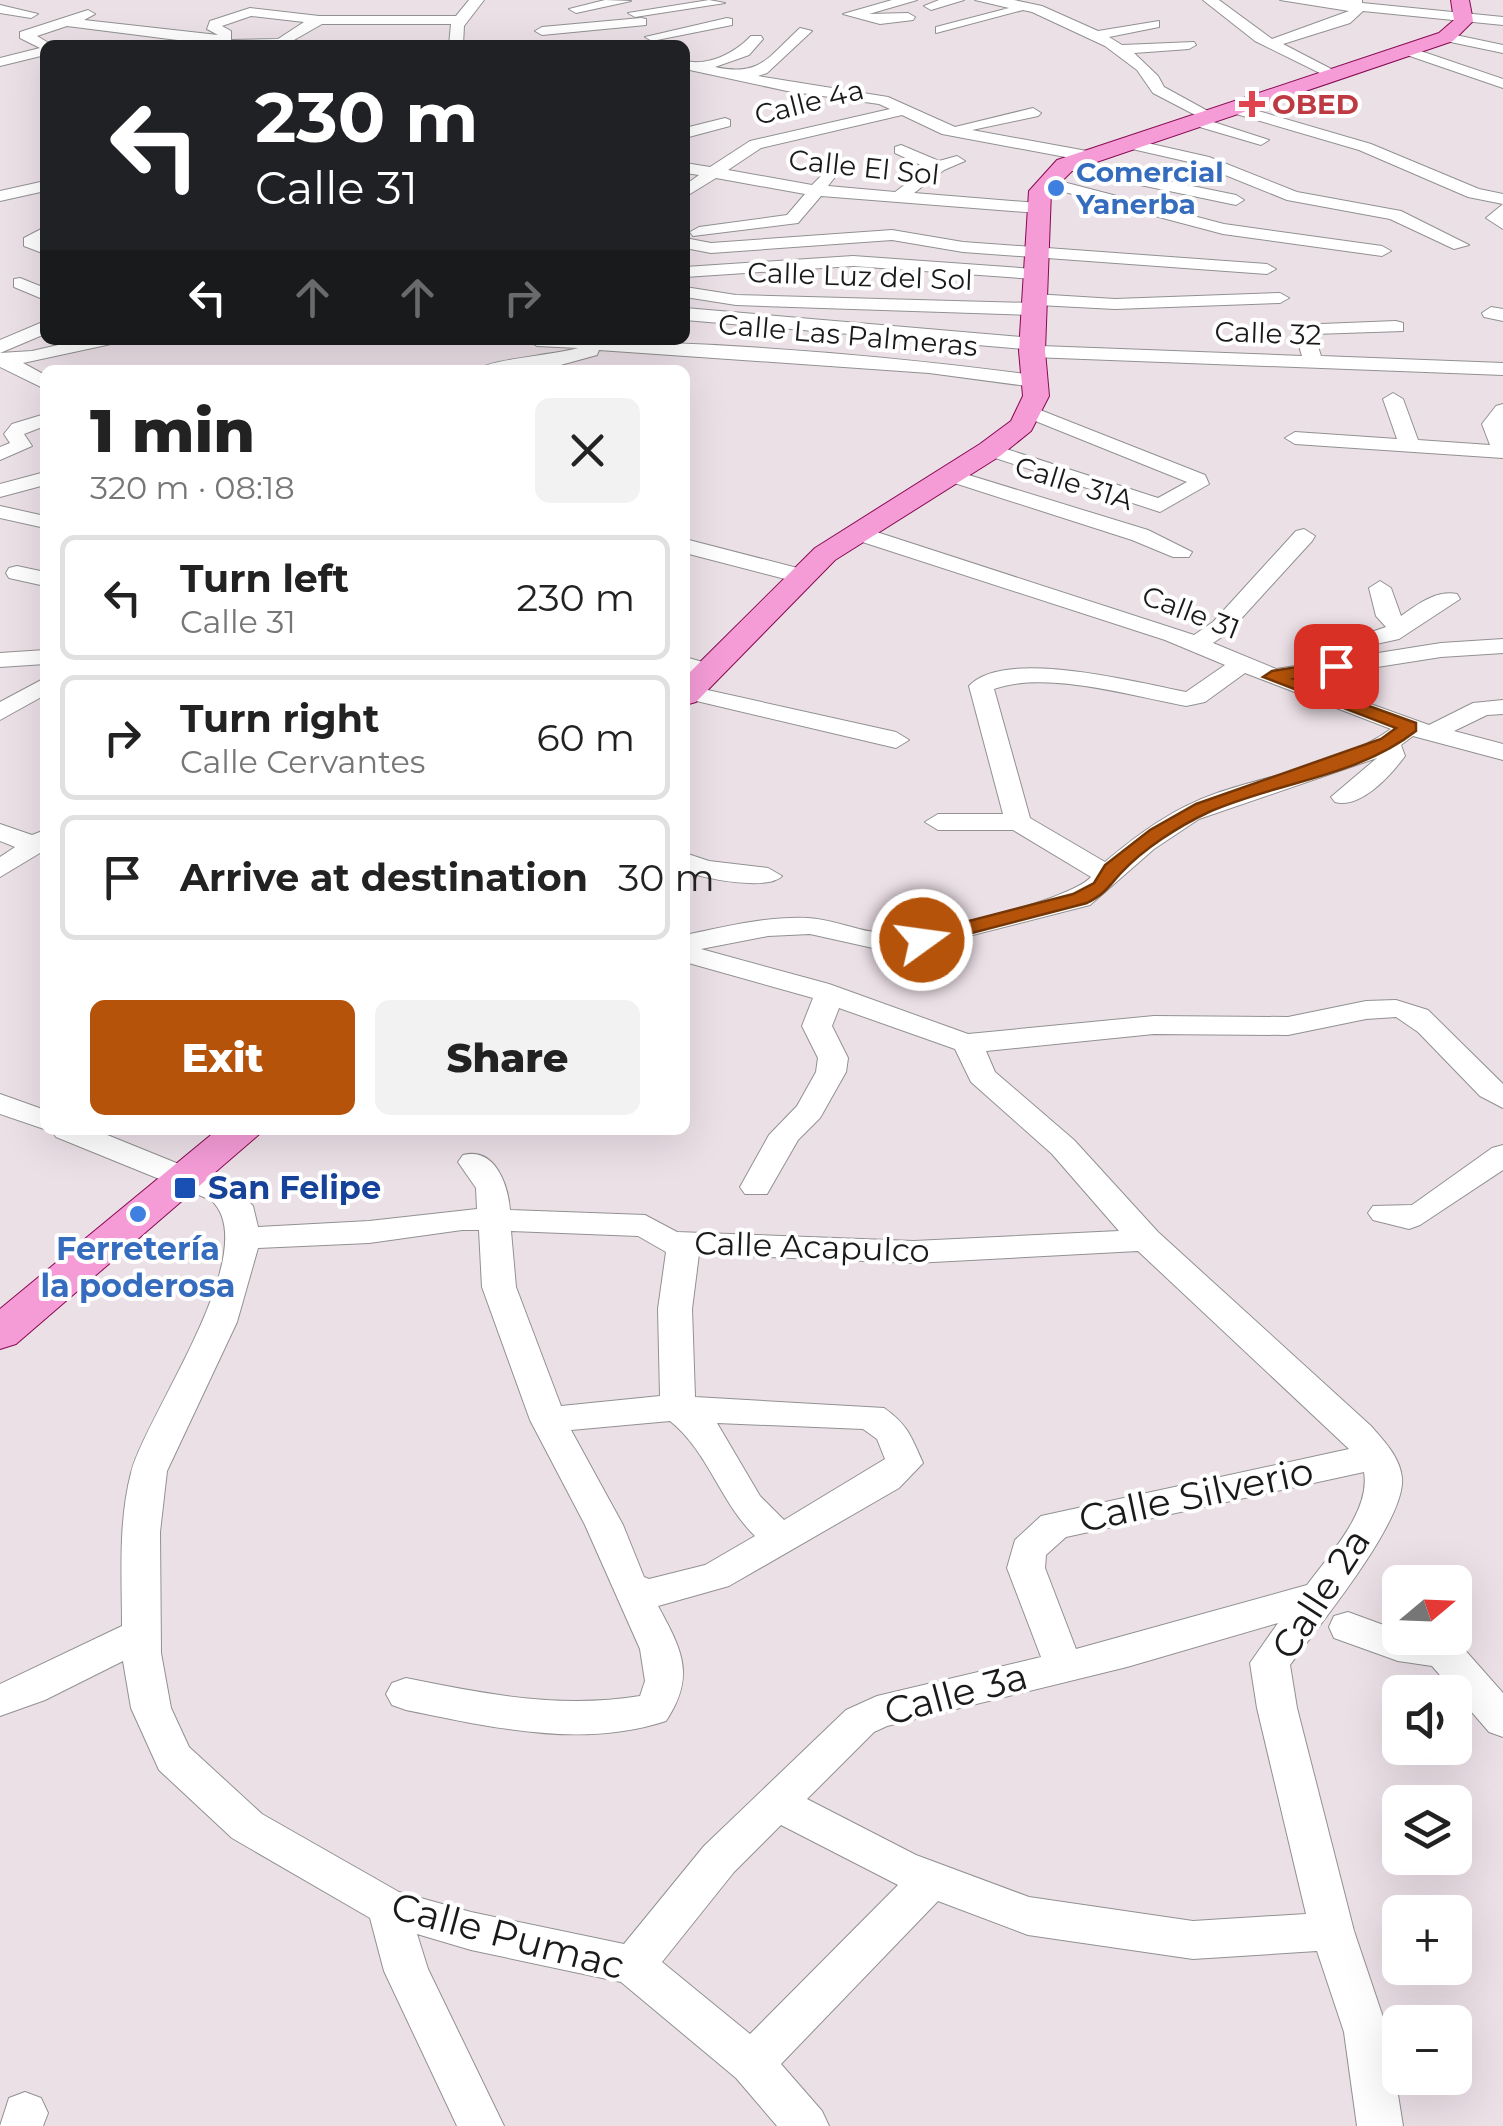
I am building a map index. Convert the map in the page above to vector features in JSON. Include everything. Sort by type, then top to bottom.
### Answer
[{"type":"main road","points":[[692,680],[801,576],[856,532],[990,450],[1022,425],[1036,396],[1032,348],[1038,208],[1040,191],[1048,183],[1076,161],[1125,142],[1446,37],[1458,29],[1462,8]]},
{"type":"main road","points":[[0,1333],[237,1135]]},
{"type":"street","points":[[542,31],[660,0]]},
{"type":"street","points":[[908,17],[880,20],[850,14],[910,0]]},
{"type":"street","points":[[931,6],[957,0]]},
{"type":"street","points":[[982,0],[1044,11],[1142,64],[1156,80],[1158,90],[1170,100],[1260,140]]},
{"type":"street","points":[[1210,0],[1270,44],[1332,75]]},
{"type":"street","points":[[456,2],[476,1]]},
{"type":"street","points":[[454,40],[460,20],[476,1]]},
{"type":"street","points":[[534,16],[718,3]]},
{"type":"street","points":[[1237,22],[1280,7],[1355,3],[1462,8],[1503,21]]},
{"type":"street","points":[[1270,44],[1346,20],[1356,12],[1355,3]]},
{"type":"street","points":[[403,5],[439,4]]},
{"type":"street","points":[[942,30],[1028,7]]},
{"type":"street","points":[[630,8],[654,40]]},
{"type":"street","points":[[0,9],[31,14]]},
{"type":"street","points":[[40,45],[25,35],[96,10]]},
{"type":"street","points":[[227,40],[226,33],[214,29],[215,24],[250,12],[319,20],[460,20]]},
{"type":"street","points":[[285,38],[319,20]]},
{"type":"street","points":[[70,22],[200,40]]},
{"type":"street","points":[[659,40],[727,22]]},
{"type":"street","points":[[1092,36],[1154,24]]},
{"type":"street","points":[[346,31],[443,40]]},
{"type":"street","points":[[746,76],[762,70],[805,31]]},
{"type":"street","points":[[1446,37],[1503,50]]},
{"type":"street","points":[[708,70],[710,64],[744,52],[756,40]]},
{"type":"street","points":[[0,62],[40,50]]},
{"type":"street","points":[[1118,50],[1193,52],[1142,64]]},
{"type":"street","points":[[1406,50],[1503,84]]},
{"type":"street","points":[[690,68],[882,100],[948,130],[1236,200]]},
{"type":"street","name":"Calle 4a","points":[[690,189],[742,152],[776,136],[902,110]]},
{"type":"street","points":[[948,130],[1033,112]]},
{"type":"street","points":[[1210,115],[1365,147],[1474,194],[1503,199]]},
{"type":"street","points":[[690,132],[725,124]]},
{"type":"street","points":[[1125,142],[1255,168],[1348,193]]},
{"type":"street","points":[[900,150],[938,167]]},
{"type":"street","points":[[1203,160],[1272,190],[1395,215],[1460,245]]},
{"type":"street","points":[[896,199],[938,167],[957,161]]},
{"type":"street","points":[[690,237],[712,228],[801,215],[812,190],[834,168]]},
{"type":"street","name":"Calle El Sol","points":[[690,169],[812,190],[1038,208]]},
{"type":"street","points":[[1048,183],[1223,229],[1382,251]]},
{"type":"street","points":[[0,196],[40,187]]},
{"type":"street","points":[[1503,209],[1494,218],[1503,224]]},
{"type":"street","points":[[690,241],[711,248],[892,235],[1035,263]]},
{"type":"street","points":[[690,271],[900,261],[1267,269]]},
{"type":"street","points":[[739,292],[742,266]]},
{"type":"street","points":[[20,283],[40,292]]},
{"type":"street","name":"Calle Luz del Sol","points":[[690,293],[736,300],[1034,304],[1280,298]]},
{"type":"street","name":"Calle 32","points":[[690,314],[1032,348],[1503,369]]},
{"type":"street","points":[[1313,362],[1303,329],[1396,327]]},
{"type":"street","points":[[0,347],[40,330]]},
{"type":"street","points":[[0,359],[32,357],[83,345]]},
{"type":"street","points":[[520,365],[546,363],[607,345]]},
{"type":"street","name":"Calle Las Palmeras","points":[[607,345],[912,366],[1034,381]]},
{"type":"street","points":[[0,359],[40,380]]},
{"type":"street","points":[[1393,399],[1410,446]]},
{"type":"street","points":[[1296,438],[1503,452],[1492,424],[1503,410]]},
{"type":"street","points":[[990,450],[1160,506],[1198,484],[1198,479],[1030,412]]},
{"type":"street","points":[[10,439],[40,423]]},
{"type":"street","points":[[10,439],[40,453]]},
{"type":"street","name":"Calle 31A","points":[[949,475],[1181,552]]},
{"type":"street","points":[[0,491],[40,479]]},
{"type":"street","points":[[1015,517],[1034,502]]},
{"type":"street","points":[[0,512],[40,521]]},
{"type":"street","points":[[1075,544],[1099,524]]},
{"type":"street","name":"Calle 31","points":[[856,532],[1196,644],[1410,734],[1503,752]]},
{"type":"street","points":[[1196,644],[1221,627],[1304,536]]},
{"type":"street","points":[[690,550],[801,576]]},
{"type":"street","points":[[17,573],[40,578]]},
{"type":"street","points":[[1380,588],[1388,616],[1400,627]]},
{"type":"street","points":[[1336,666],[1345,650],[1400,627],[1449,599]]},
{"type":"street","points":[[1272,677],[1441,650],[1503,646]]},
{"type":"street","points":[[0,660],[40,657]]},
{"type":"street","points":[[1018,822],[981,686],[984,683],[1027,677],[1078,680],[1186,699],[1196,697],[1242,664]]},
{"type":"street","points":[[692,680],[896,740]]},
{"type":"street","points":[[0,712],[40,688]]},
{"type":"street","points":[[690,941],[768,928],[810,926],[882,942],[922,940],[1080,899],[1101,887],[1107,876],[1157,834],[1202,808],[1284,784],[1482,708],[1503,707]]},
{"type":"street","points":[[1344,796],[1383,768],[1410,734]]},
{"type":"street","points":[[938,822],[1018,822],[1107,876]]},
{"type":"street","points":[[0,832],[40,841]]},
{"type":"street","points":[[0,869],[40,841]]},
{"type":"street","points":[[690,863],[704,869],[768,876]]},
{"type":"street","points":[[690,955],[829,994],[937,1036],[967,1042],[1180,1024],[1232,1029],[1288,1026],[1390,1008],[1410,1012],[1425,1022],[1480,1084],[1501,1100]]},
{"type":"street","points":[[756,1187],[785,1134],[810,1110],[831,1072],[833,1058],[818,1026],[829,994]]},
{"type":"street","points":[[967,1042],[982,1076],[1063,1147],[1146,1240],[1376,1456]]},
{"type":"street","points":[[0,1104],[40,1119]]},
{"type":"street","points":[[80,1135],[222,1193],[237,1206],[244,1238]]},
{"type":"street","points":[[1384,1213],[1409,1218],[1423,1212],[1503,1155]]},
{"type":"street","points":[[406,1694],[542,1720],[603,1720],[652,1710],[667,1688],[666,1668],[604,1525],[548,1420],[500,1287],[492,1187],[474,1162]]},
{"type":"street","name":"Calle Acapulco","points":[[244,1238],[370,1232],[462,1219],[646,1226],[670,1242],[914,1252],[1146,1240]]},
{"type":"street","name":"Calle Pumac","points":[[244,1238],[220,1322],[150,1471],[141,1532],[141,1634],[151,1708],[173,1758],[247,1826],[388,1906],[472,1931],[633,1965],[752,2063],[806,2126]]},
{"type":"street","points":[[678,1408],[676,1309],[684,1243]]},
{"type":"street","points":[[548,1420],[678,1408],[871,1417],[892,1432],[904,1463],[886,1478],[716,1576],[645,1595],[629,1586]]},
{"type":"street","points":[[678,1408],[702,1427],[748,1506],[780,1537]]},
{"type":"street","name":"Calle 2a","points":[[1376,1456],[1384,1484],[1363,1536],[1270,1663],[1277,1708],[1332,1931],[1366,2032],[1380,2126]]},
{"type":"street","name":"Calle Silverio","points":[[1064,1666],[1026,1568],[1028,1550],[1054,1526],[1376,1456]]},
{"type":"street","name":"Calle 3a","points":[[633,1965],[718,1859],[860,1722],[878,1712],[1127,1652],[1315,1597]]},
{"type":"street","points":[[1348,1627],[1398,1646],[1443,1652],[1503,1720]]},
{"type":"street","points":[[0,1700],[31,1690],[141,1634]]},
{"type":"street","points":[[776,1803],[932,1880],[1028,1916],[1193,1940],[1332,1931]]},
{"type":"street","points":[[752,2063],[932,1880]]},
{"type":"street","points":[[388,1906],[406,1971],[481,2126]]},
{"type":"place","name":"OBED","points":[[1252,104]]},
{"type":"place","name":"Comercial Yanerba","points":[[1056,188]]},
{"type":"place","name":"San Felipe","points":[[185,1188]]},
{"type":"place","name":"Ferretería la poderosa","points":[[138,1214]]},
{"type":"route","points":[[922,940],[1080,899],[1101,887],[1112,870],[1157,834],[1202,808],[1357,757],[1388,744],[1410,727],[1272,677],[1336,666]]}]
